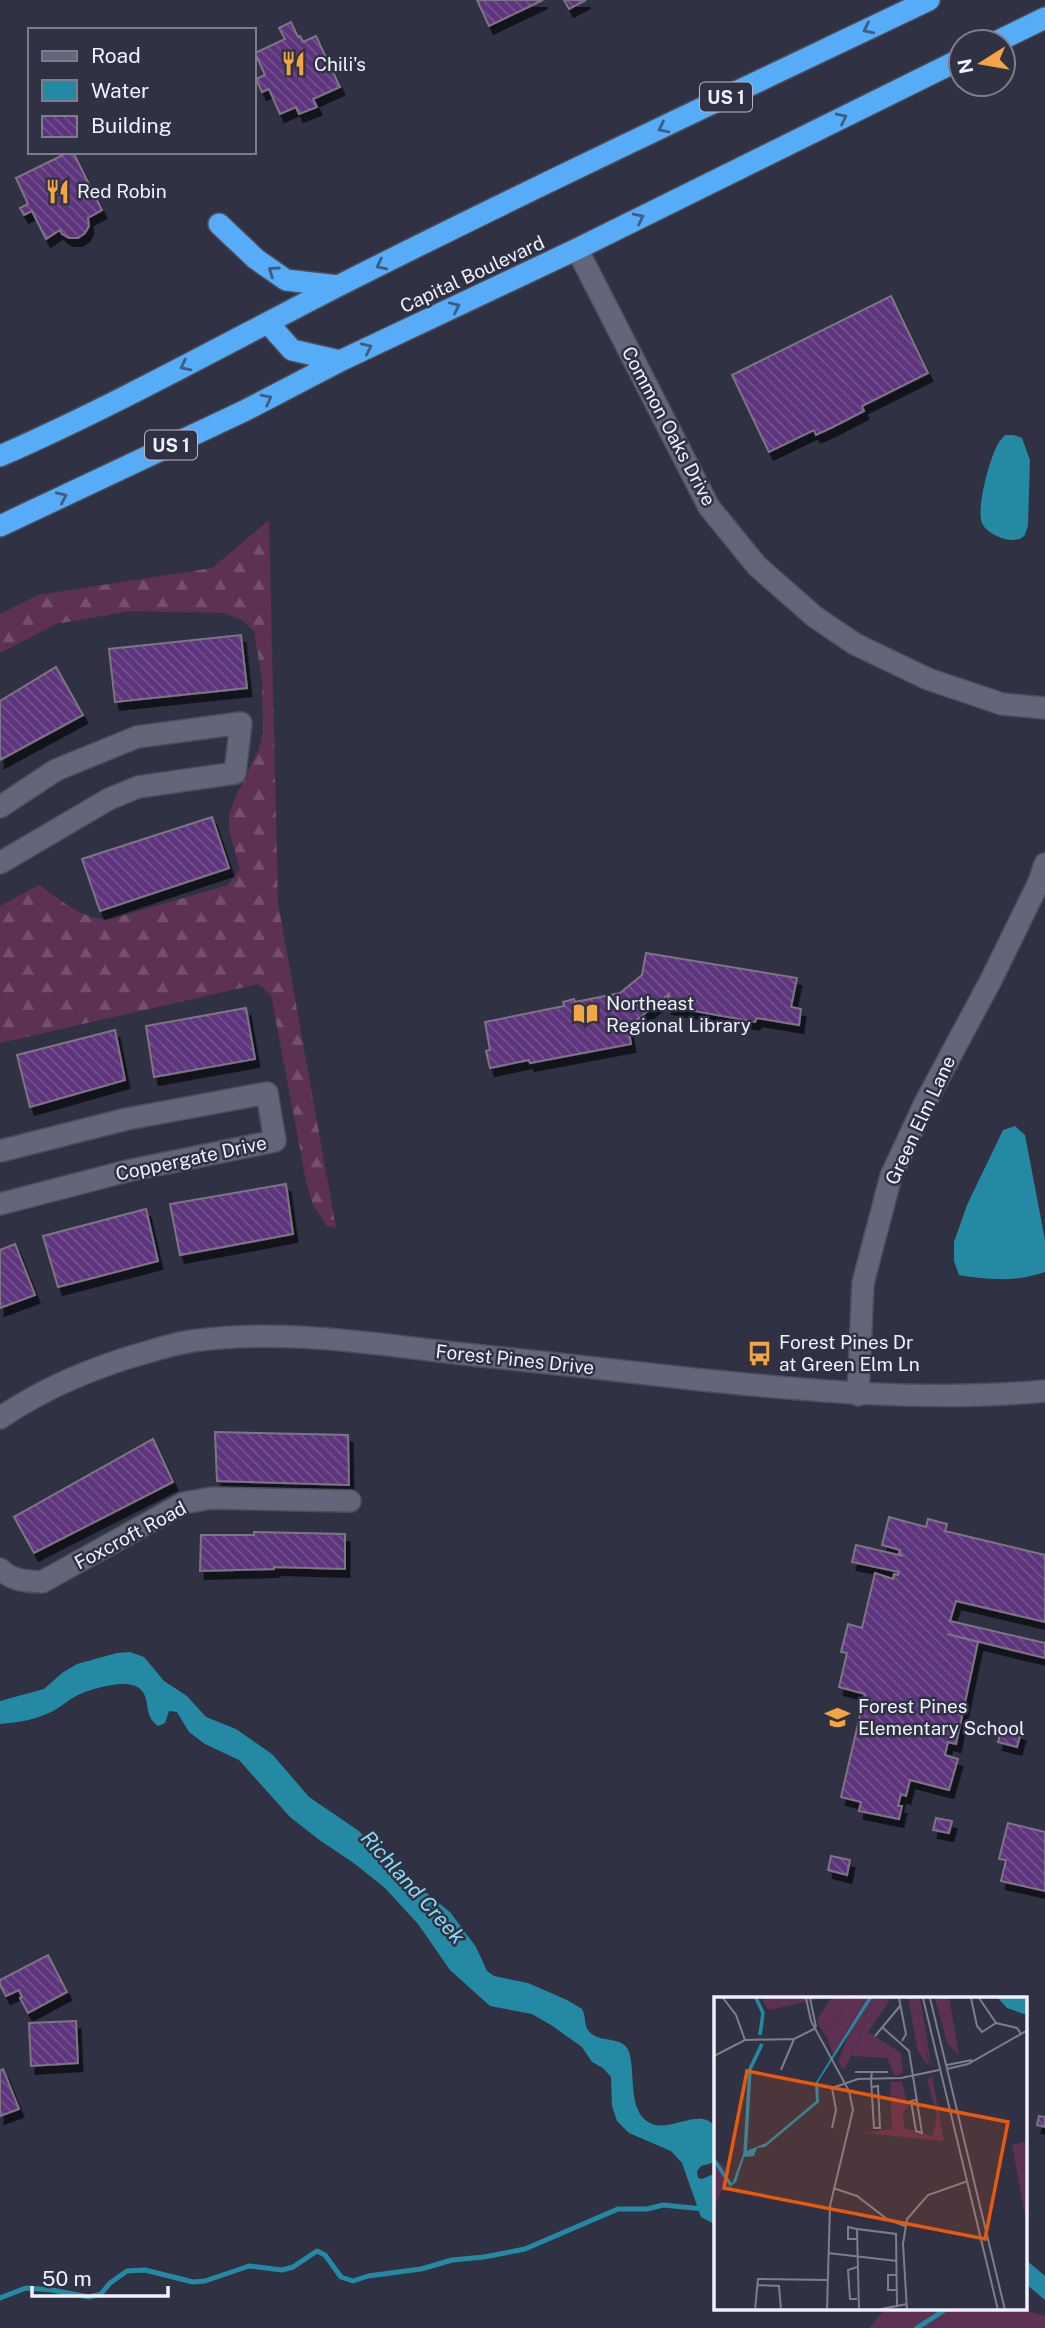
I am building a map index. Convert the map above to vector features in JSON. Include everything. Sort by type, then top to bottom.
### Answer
[{"type":"highway","name":"US 1","points":[[0,456],[56,432],[523,194],[929,0]]},
{"type":"highway","points":[[1017,32],[1045,18]]},
{"type":"highway","name":"Capital Boulevard","points":[[0,526],[244,411],[340,361],[577,249],[947,66]]},
{"type":"highway","points":[[219,224],[256,259],[286,280],[338,286]]},
{"type":"highway","points":[[268,323],[292,350],[340,361]]},
{"type":"street","name":"Common Oaks Drive","points":[[577,249],[709,507],[757,566],[815,617],[855,644],[928,679],[1002,704],[1045,708]]},
{"type":"street","points":[[0,807],[56,770],[137,737],[241,723],[235,773],[138,787],[109,800],[0,863]]},
{"type":"street","name":"Green Elm Lane","points":[[858,1395],[863,1283],[891,1176],[925,1103],[991,980],[1045,864]]},
{"type":"street","name":"Coppergate Drive","points":[[0,1151],[127,1119],[267,1093],[275,1141],[127,1171],[0,1204]]},
{"type":"street","name":"Forest Pines Drive","points":[[0,1418],[62,1383],[105,1363],[192,1341],[260,1336],[400,1347],[858,1395],[983,1395],[1045,1391]]},
{"type":"street","name":"Foxcroft Road","points":[[0,1569],[20,1581],[42,1582],[184,1503],[212,1499],[350,1501]]},
{"type":"green space","points":[[269,520],[278,903],[336,1228],[327,1226],[313,1205],[306,1181],[271,995],[258,984],[0,1043],[0,906],[39,885],[82,913],[111,919],[228,885],[240,869],[229,830],[229,816],[259,749],[263,731],[262,679],[254,631],[242,620],[224,613],[131,611],[56,624],[0,653],[0,614],[38,595],[212,568]]},
{"type":"green space","points":[[884,2310],[1024,2310],[1045,2316],[1045,2328],[869,2328]]},
{"type":"water","points":[[1005,435],[1022,438],[1030,460],[1028,525],[1025,535],[1015,540],[989,532],[982,523],[981,516],[982,495],[988,471],[995,451]]},
{"type":"water","points":[[1015,1126],[1025,1135],[1045,1240],[1045,1272],[1002,1279],[959,1275],[954,1261],[954,1242],[967,1205],[1003,1130]]},
{"type":"water","name":"Richland Creek","points":[[130,1652],[144,1657],[164,1681],[187,1696],[206,1717],[236,1729],[272,1754],[309,1797],[359,1831],[381,1856],[450,1912],[476,1947],[487,1971],[494,1976],[528,1983],[567,2000],[582,2009],[587,2028],[592,2035],[616,2041],[626,2047],[631,2061],[635,2101],[638,2110],[650,2123],[667,2125],[694,2119],[710,2122],[714,2126],[714,2163],[701,2166],[697,2171],[698,2178],[702,2179],[714,2174],[714,2224],[701,2217],[682,2163],[671,2151],[629,2133],[617,2121],[612,2106],[611,2077],[603,2068],[592,2062],[582,2047],[532,2014],[490,2006],[450,1970],[418,1924],[385,1888],[290,1817],[239,1760],[205,1744],[189,1732],[177,1712],[169,1711],[165,1723],[158,1726],[150,1717],[143,1692],[133,1685],[117,1684],[82,1693],[40,1717],[0,1724],[0,1701],[44,1689],[77,1664]]},
{"type":"water","points":[[1028,2262],[1045,2276],[1045,2300],[1028,2286]]},
{"type":"building","points":[[477,0],[543,0],[489,26]]},
{"type":"building","points":[[564,0],[586,0],[569,9]]},
{"type":"building","name":"Chili's","points":[[291,22],[303,42],[316,36],[340,87],[313,99],[317,107],[299,114],[296,107],[280,114],[269,89],[262,92],[256,79],[265,75],[256,53],[285,39],[279,28]]},
{"type":"building","name":"Red Robin","points":[[65,154],[74,154],[102,210],[88,218],[89,226],[78,238],[69,238],[60,230],[46,239],[32,211],[24,215],[20,208],[28,204],[16,178]]},
{"type":"building","points":[[891,296],[928,373],[862,406],[864,411],[833,427],[816,435],[814,430],[769,452],[732,375]]},
{"type":"building","points":[[241,635],[247,688],[115,702],[109,649]]},
{"type":"building","points":[[56,667],[83,715],[0,760],[0,701]]},
{"type":"building","points":[[212,817],[229,868],[100,911],[82,859]]},
{"type":"building","name":"Northeast Regional Library","points":[[646,953],[797,978],[791,1007],[801,1009],[799,1025],[757,1018],[755,1022],[667,1006],[669,994],[628,1027],[631,1044],[490,1068],[486,1051],[490,1050],[485,1022],[564,1006],[563,1002],[574,999],[575,1002],[620,993],[642,975]]},
{"type":"building","points":[[246,1008],[255,1059],[154,1077],[146,1026]]},
{"type":"building","points":[[115,1030],[125,1080],[30,1107],[17,1055]]},
{"type":"building","points":[[286,1184],[293,1234],[180,1255],[170,1204]]},
{"type":"building","points":[[146,1209],[158,1261],[58,1287],[43,1236]]},
{"type":"building","points":[[15,1244],[35,1295],[0,1308],[0,1250]]},
{"type":"building","points":[[215,1432],[348,1435],[349,1485],[217,1481]]},
{"type":"building","points":[[153,1439],[173,1482],[34,1553],[14,1517]]},
{"type":"building","points":[[889,1517],[926,1527],[928,1519],[947,1524],[945,1531],[1045,1555],[1045,1622],[956,1601],[950,1621],[1045,1643],[1045,1658],[947,1634],[978,1642],[956,1744],[948,1742],[945,1755],[958,1759],[949,1790],[910,1780],[906,1796],[901,1794],[899,1819],[859,1811],[861,1802],[841,1797],[865,1694],[839,1687],[847,1653],[841,1652],[848,1624],[862,1628],[875,1573],[893,1579],[894,1574],[898,1575],[899,1572],[852,1562],[856,1545],[903,1556],[899,1553],[900,1550],[882,1545]]},
{"type":"building","points":[[254,1532],[345,1534],[345,1569],[274,1567],[200,1571],[201,1535],[254,1535]]},
{"type":"building","points":[[1002,1728],[1021,1733],[1017,1747],[998,1742]]},
{"type":"building","points":[[936,1818],[952,1821],[949,1833],[933,1830]]},
{"type":"building","points":[[1008,1823],[1045,1832],[1045,1891],[1001,1881],[1006,1860],[999,1859]]},
{"type":"building","points":[[831,1856],[850,1860],[847,1875],[828,1870]]},
{"type":"building","points":[[48,1955],[67,1992],[28,2013],[19,1990],[6,1996],[0,1980]]},
{"type":"building","points":[[76,2021],[78,2063],[31,2066],[29,2023]]},
{"type":"building","points":[[3,2069],[19,2109],[0,2116],[0,2071]]},
{"type":"building","points":[[1039,2116],[1045,2117],[1045,2127],[1037,2125]]},
{"type":"waterway","points":[[0,2298],[26,2288],[89,2297],[101,2294],[110,2283],[127,2271],[145,2270],[193,2282],[205,2281],[249,2266],[282,2270],[293,2267],[317,2251],[325,2255],[341,2277],[353,2281],[368,2276],[421,2269],[452,2260],[525,2249],[618,2209],[647,2209],[663,2205],[704,2209]]},
{"type":"waterway","points":[[917,2328],[944,2310]]},
{"type":"place","name":"Chili's","points":[[294,64]]},
{"type":"place","name":"Red Robin","points":[[57,191]]},
{"type":"place","name":"Northeast Regional Library","points":[[586,1014]]},
{"type":"place","name":"Forest Pines Dr at Green Elm Ln","points":[[759,1353]]},
{"type":"place","name":"Forest Pines Elementary School","points":[[838,1717]]}]
